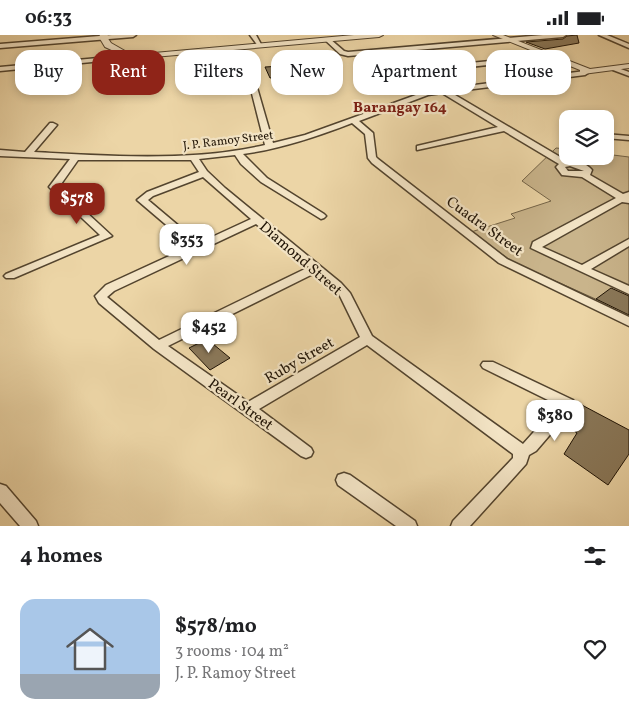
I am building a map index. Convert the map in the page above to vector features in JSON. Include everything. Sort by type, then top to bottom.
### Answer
[{"type":"street","points":[[0,46],[133,35]]},
{"type":"street","points":[[253,35],[260,45]]},
{"type":"street","points":[[165,54],[379,35]]},
{"type":"street","points":[[497,35],[533,50]]},
{"type":"street","points":[[328,39],[342,53],[348,54],[562,35]]},
{"type":"street","points":[[602,35],[629,45]]},
{"type":"street","points":[[104,36],[108,45],[118,50]]},
{"type":"street","points":[[0,69],[92,61]]},
{"type":"street","points":[[571,65],[588,73]]},
{"type":"street","name":"J. P. Ramoy Street","points":[[476,87],[629,66]]},
{"type":"street","points":[[615,69],[629,75]]},
{"type":"street","points":[[256,95],[270,147]]},
{"type":"street","name":"J. P. Ramoy Street","points":[[2,154],[76,157],[194,157],[237,152],[270,147],[308,137],[419,95]]},
{"type":"street","points":[[450,95],[564,163],[573,163],[586,167],[588,172],[584,175],[627,198]]},
{"type":"street","name":"Cuadra Street","points":[[354,121],[364,127],[369,133],[372,158],[375,161],[503,261],[629,322]]},
{"type":"street","points":[[27,155],[53,125]]},
{"type":"street","points":[[420,148],[505,128]]},
{"type":"street","points":[[614,137],[629,138]]},
{"type":"street","points":[[237,152],[241,159],[262,178],[320,216]]},
{"type":"street","points":[[10,276],[107,237],[54,187],[76,157]]},
{"type":"street","name":"Diamond Street","points":[[194,157],[204,173],[256,220],[344,293],[367,339],[515,445],[521,452]]},
{"type":"street","points":[[198,247],[142,200],[150,194],[204,173]]},
{"type":"street","points":[[627,198],[537,244],[536,248],[629,290]]},
{"type":"street","name":"Pearl Street","points":[[256,220],[110,288],[102,297],[102,300],[158,347],[248,409],[306,452]]},
{"type":"street","points":[[583,269],[629,242]]},
{"type":"street","points":[[158,347],[316,268]]},
{"type":"street","name":"Ruby Street","points":[[248,409],[367,339]]},
{"type":"street","points":[[459,526],[521,460],[521,452],[531,447],[568,404],[488,365]]},
{"type":"street","points":[[344,480],[409,526]]},
{"type":"street","points":[[0,491],[30,526]]},
{"type":"shaded area","points":[[556,148],[559,148],[559,165],[614,165],[614,155],[629,157],[629,314],[513,262],[471,232],[515,218],[511,214],[551,201],[522,181]]},
{"type":"building","points":[[577,35],[579,43],[545,49],[526,42],[563,39],[567,36]]},
{"type":"building","points":[[265,67],[271,67],[271,78],[270,78]]},
{"type":"building","points":[[611,288],[629,296],[629,315],[596,299]]},
{"type":"building","points":[[207,339],[230,358],[210,370],[189,348]]},
{"type":"building","points":[[580,404],[629,430],[629,454],[608,485],[564,454],[577,433],[564,424]]},
{"type":"district","name":"Barangay 164","points":[[400,107]]}]
